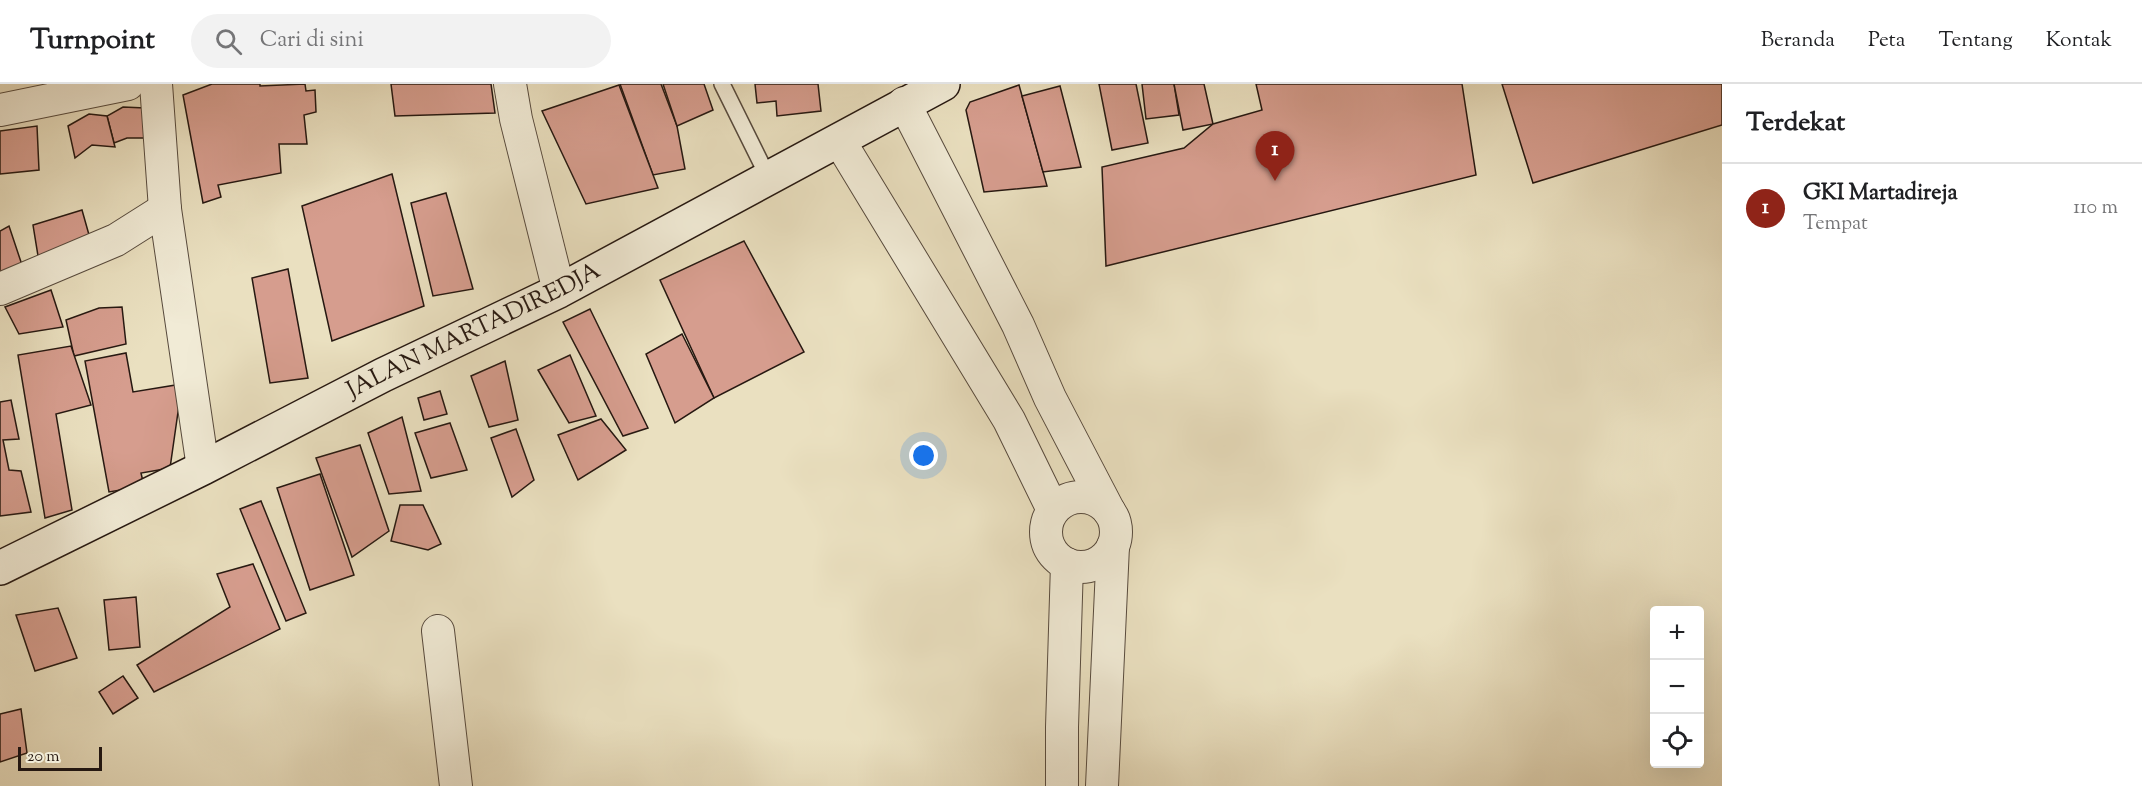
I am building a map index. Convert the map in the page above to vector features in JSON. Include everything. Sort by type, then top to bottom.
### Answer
[{"type":"main road","name":"JALAN MARTADIREDJA","points":[[0,568],[203,468],[383,375],[560,291],[943,84]]},
{"type":"street","points":[[0,110],[128,84]]},
{"type":"street","points":[[156,84],[165,209],[203,468]]},
{"type":"street","points":[[510,84],[516,119],[560,291]]},
{"type":"street","points":[[904,104],[1018,325],[1050,398],[1116,528],[1113,546],[1102,786]]},
{"type":"street","points":[[839,140],[1009,420],[1053,510]]},
{"type":"street","points":[[0,289],[116,240],[165,209]]},
{"type":"street","points":[[1009,420],[1050,398]]},
{"type":"street","points":[[1109,511],[1095,500],[1086,498],[1068,500],[1053,510],[1046,536],[1053,553],[1067,564],[1076,566],[1094,564],[1108,554],[1113,546]]},
{"type":"street","points":[[1062,786],[1067,564]]},
{"type":"street","points":[[438,631],[456,786]]},
{"type":"lane","points":[[722,84],[769,179]]},
{"type":"building","points":[[212,84],[260,84],[260,86],[305,84],[306,91],[315,90],[316,112],[304,115],[307,144],[279,144],[281,173],[218,185],[221,197],[203,203],[183,95]]},
{"type":"building","points":[[391,84],[491,84],[495,113],[395,116]]},
{"type":"building","points":[[620,84],[661,84],[677,126],[685,169],[653,175]]},
{"type":"building","points":[[663,84],[704,84],[713,110],[677,126]]},
{"type":"building","points":[[755,84],[818,84],[821,111],[777,116],[776,101],[757,103]]},
{"type":"building","points":[[1099,84],[1136,84],[1148,143],[1112,150]]},
{"type":"building","points":[[1142,84],[1174,84],[1179,115],[1146,119]]},
{"type":"building","points":[[1174,84],[1204,84],[1213,124],[1183,130]]},
{"type":"building","points":[[1256,84],[1462,84],[1476,175],[1106,266],[1102,167],[1184,148],[1213,124],[1262,110]]},
{"type":"building","points":[[1502,84],[1722,84],[1722,125],[1533,183]]},
{"type":"building","points":[[619,85],[658,188],[586,204],[542,111]]},
{"type":"building","points":[[1019,85],[1047,186],[984,192],[966,110],[970,102]]},
{"type":"building","points":[[1060,86],[1081,167],[1043,172],[1022,96]]},
{"type":"building","points":[[123,107],[145,108],[151,138],[127,138],[114,143],[107,116]]},
{"type":"building","points":[[89,114],[107,116],[115,147],[92,145],[75,158],[68,126]]},
{"type":"building","points":[[37,126],[39,170],[0,174],[0,131]]},
{"type":"building","points":[[392,174],[424,306],[332,341],[302,206]]},
{"type":"building","points":[[446,193],[473,289],[433,296],[411,203]]},
{"type":"building","points":[[82,210],[93,249],[39,262],[33,225]]},
{"type":"building","points":[[9,226],[26,277],[0,281],[0,231]]},
{"type":"building","points":[[744,241],[804,352],[714,398],[660,280]]},
{"type":"building","points":[[288,269],[308,378],[270,383],[252,278]]},
{"type":"building","points":[[51,290],[63,327],[19,334],[5,307]]},
{"type":"building","points":[[122,307],[126,344],[74,356],[66,320],[99,308]]},
{"type":"building","points":[[590,309],[648,428],[623,436],[563,322]]},
{"type":"building","points":[[682,334],[714,398],[675,423],[646,354]]},
{"type":"building","points":[[71,346],[91,405],[56,414],[72,510],[45,518],[18,355]]},
{"type":"building","points":[[126,353],[133,392],[182,384],[170,468],[141,473],[144,486],[109,492],[85,361]]},
{"type":"building","points":[[570,355],[596,416],[569,423],[538,370]]},
{"type":"building","points":[[505,361],[518,420],[489,427],[471,376]]},
{"type":"building","points":[[440,391],[447,414],[424,420],[418,398]]},
{"type":"building","points":[[11,400],[19,439],[3,440],[9,470],[21,471],[31,512],[0,516],[0,402]]},
{"type":"building","points":[[402,417],[421,491],[389,494],[368,433]]},
{"type":"building","points":[[601,419],[626,450],[578,480],[558,435]]},
{"type":"building","points":[[450,423],[467,470],[431,478],[415,433]]},
{"type":"building","points":[[516,429],[534,480],[512,497],[491,438]]},
{"type":"building","points":[[360,445],[389,531],[352,557],[316,458]]},
{"type":"building","points":[[320,474],[354,575],[310,590],[277,488]]},
{"type":"building","points":[[261,501],[306,613],[286,621],[240,509]]},
{"type":"building","points":[[400,505],[423,505],[441,544],[428,550],[391,541]]},
{"type":"building","points":[[253,564],[280,629],[154,692],[137,665],[230,607],[217,574]]},
{"type":"building","points":[[136,597],[140,647],[109,650],[104,600]]},
{"type":"building","points":[[58,608],[77,658],[35,671],[16,615]]},
{"type":"building","points":[[123,676],[138,698],[113,714],[99,692]]},
{"type":"building","points":[[21,709],[27,753],[0,762],[0,714]]},
{"type":"place","name":"GKI Martadireja","points":[[1275,181]]}]
